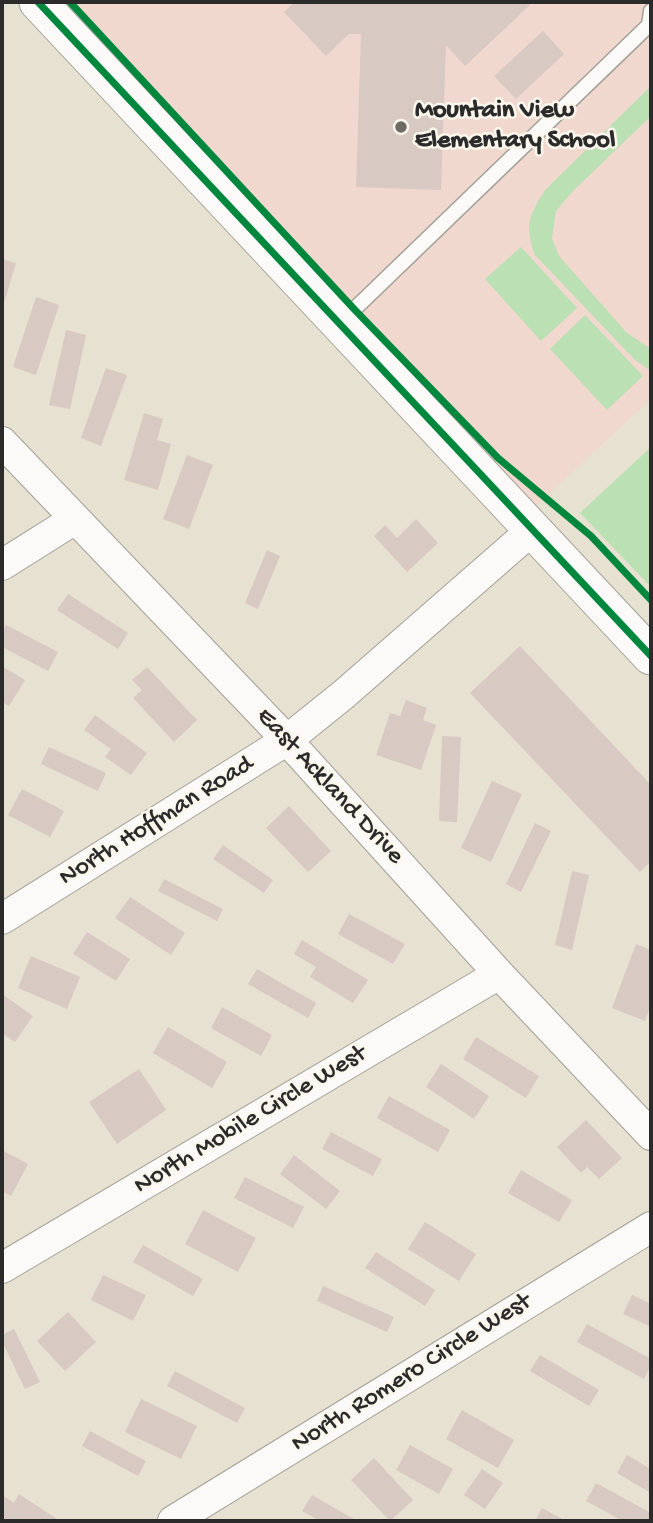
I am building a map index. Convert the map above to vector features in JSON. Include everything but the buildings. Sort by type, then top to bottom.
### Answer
[{"type":"street","points":[[38,2],[651,656]]},
{"type":"street","name":"East Ackland Drive","points":[[2,442],[287,740],[499,974],[651,1135]]},
{"type":"street","points":[[2,565],[75,519]]},
{"type":"street","name":"North Hoffman Road","points":[[2,919],[287,740],[343,695],[532,530]]},
{"type":"street","name":"North Mobile Circle West","points":[[2,1268],[499,974]]},
{"type":"street","name":"North Romero Circle West","points":[[173,1521],[651,1227]]},
{"type":"lane","points":[[339,324],[649,25],[651,11]]},
{"type":"shaded area","points":[[72,2],[651,2],[651,399],[536,506]]},
{"type":"green space","points":[[651,86],[651,116],[573,191],[556,211],[552,238],[559,256],[627,333],[651,349],[651,371],[635,360],[535,255],[529,228],[532,214],[545,190]]},
{"type":"green space","points":[[521,247],[577,308],[541,341],[485,279]]},
{"type":"green space","points":[[585,315],[643,376],[607,410],[550,349]]},
{"type":"green space","points":[[651,447],[651,587],[580,513]]},
{"type":"cycle path","points":[[38,2],[651,656]]},
{"type":"cycle path","points":[[70,2],[354,309],[498,458],[591,536],[651,600]]},
{"type":"place","name":"Mountain View Elementary School","points":[[401,127]]}]
